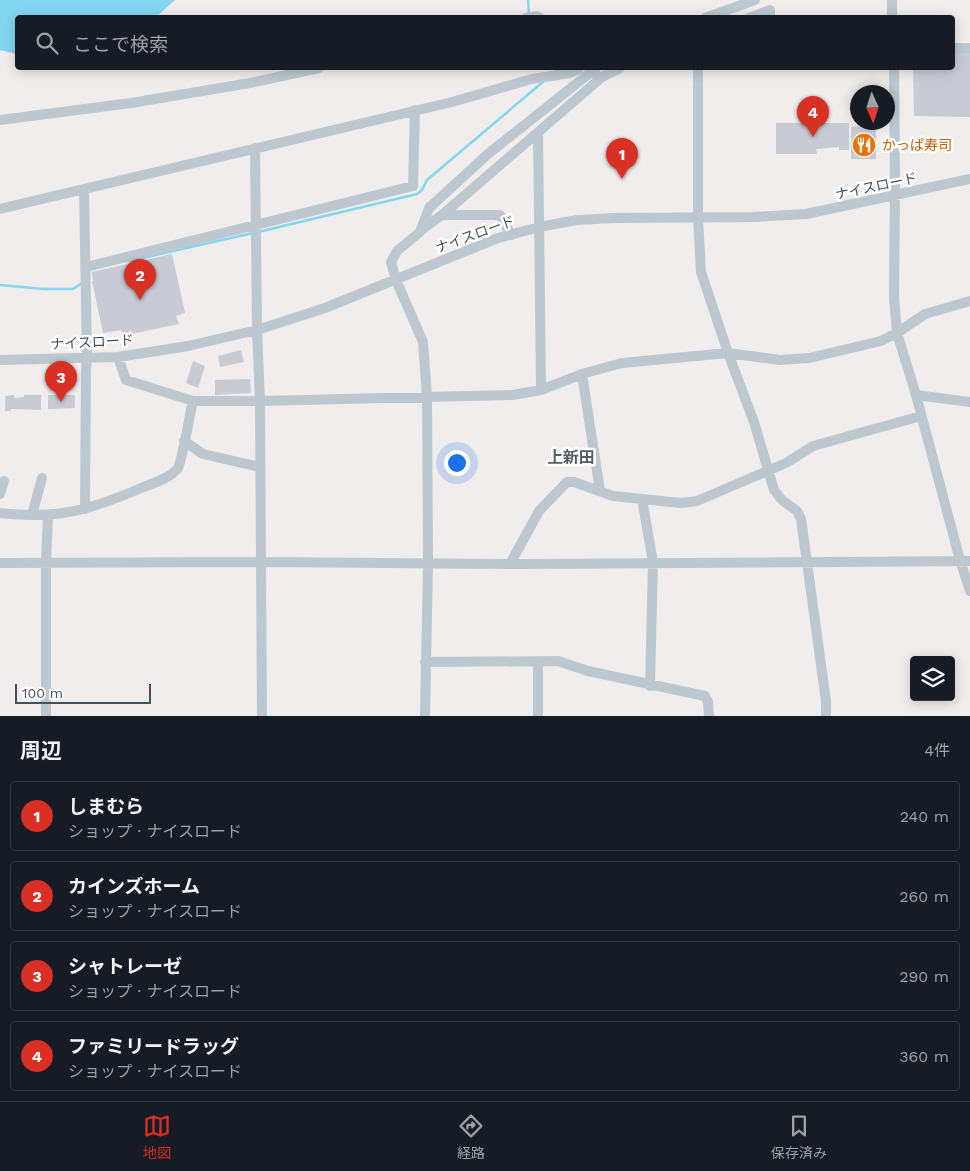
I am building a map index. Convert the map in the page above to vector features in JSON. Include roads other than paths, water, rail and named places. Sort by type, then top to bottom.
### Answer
[{"type":"street","points":[[713,15],[755,0]]},
{"type":"street","points":[[892,0],[892,15]]},
{"type":"street","points":[[757,15],[770,10],[770,15]]},
{"type":"street","points":[[955,48],[970,48]]},
{"type":"street","points":[[0,120],[131,103],[250,83],[311,70]]},
{"type":"street","points":[[425,716],[428,562],[427,397],[423,342],[396,280],[391,262],[397,252],[420,232],[602,77],[616,70]]},
{"type":"street","points":[[698,70],[698,218],[701,272],[728,353],[754,422],[774,490],[782,500],[797,512],[801,519],[826,701],[826,716]]},
{"type":"street","points":[[894,70],[894,297],[897,333],[965,560],[970,591]]},
{"type":"street","points":[[0,209],[415,110],[532,79],[580,71],[602,77]]},
{"type":"street","points":[[420,232],[429,208],[580,71]]},
{"type":"street","points":[[86,267],[413,186],[415,110]]},
{"type":"street","points":[[538,132],[541,390]]},
{"type":"street","points":[[255,148],[257,330],[260,401],[262,716]]},
{"type":"street","name":"ナイスロード","points":[[0,360],[118,357],[188,346],[257,330],[325,308],[511,234],[539,227],[577,220],[596,219],[806,214],[970,179]]},
{"type":"street","points":[[84,189],[87,358],[85,509]]},
{"type":"street","points":[[442,215],[500,215],[511,234]]},
{"type":"street","points":[[118,357],[126,380],[192,401],[513,395],[541,390],[582,374],[622,363],[728,353],[780,360],[809,358],[868,346],[897,333],[926,314],[970,301]]},
{"type":"street","points":[[582,374],[600,491]]},
{"type":"street","points":[[916,395],[970,402]]},
{"type":"street","points":[[0,513],[62,515],[104,504],[166,478],[178,467],[192,401]]},
{"type":"street","points":[[510,564],[538,511],[567,482],[574,482],[613,496],[681,503],[697,501],[786,463],[812,446],[921,416]]},
{"type":"street","points":[[184,442],[203,454],[260,467]]},
{"type":"street","points":[[32,515],[42,478]]},
{"type":"street","points":[[0,494],[4,481]]},
{"type":"street","points":[[642,499],[653,562],[650,686]]},
{"type":"street","points":[[46,716],[46,562],[48,515]]},
{"type":"street","points":[[0,563],[428,562],[510,564],[965,560]]},
{"type":"street","points":[[426,662],[558,661],[588,671],[650,686],[705,696],[708,702],[708,716]]},
{"type":"street","points":[[538,662],[538,716]]},
{"type":"water","points":[[0,0],[175,0],[158,15],[15,15],[15,54],[0,50]]},
{"type":"waterway","points":[[528,0],[529,14]]},
{"type":"waterway","points":[[258,232],[417,194],[422,190],[427,180],[544,81]]},
{"type":"waterway","points":[[129,261],[253,233]]},
{"type":"waterway","points":[[0,285],[44,289],[73,289],[82,283]]},
{"type":"place","name":"ファミリードラッグ","points":[[813,137]]},
{"type":"place","name":"かっぱ寿司","points":[[864,145]]},
{"type":"place","name":"しまむら","points":[[622,179]]},
{"type":"place","name":"カインズホーム","points":[[140,300]]},
{"type":"place","name":"シャトレーゼ","points":[[61,402]]},
{"type":"district","name":"上新田","points":[[571,457]]}]
